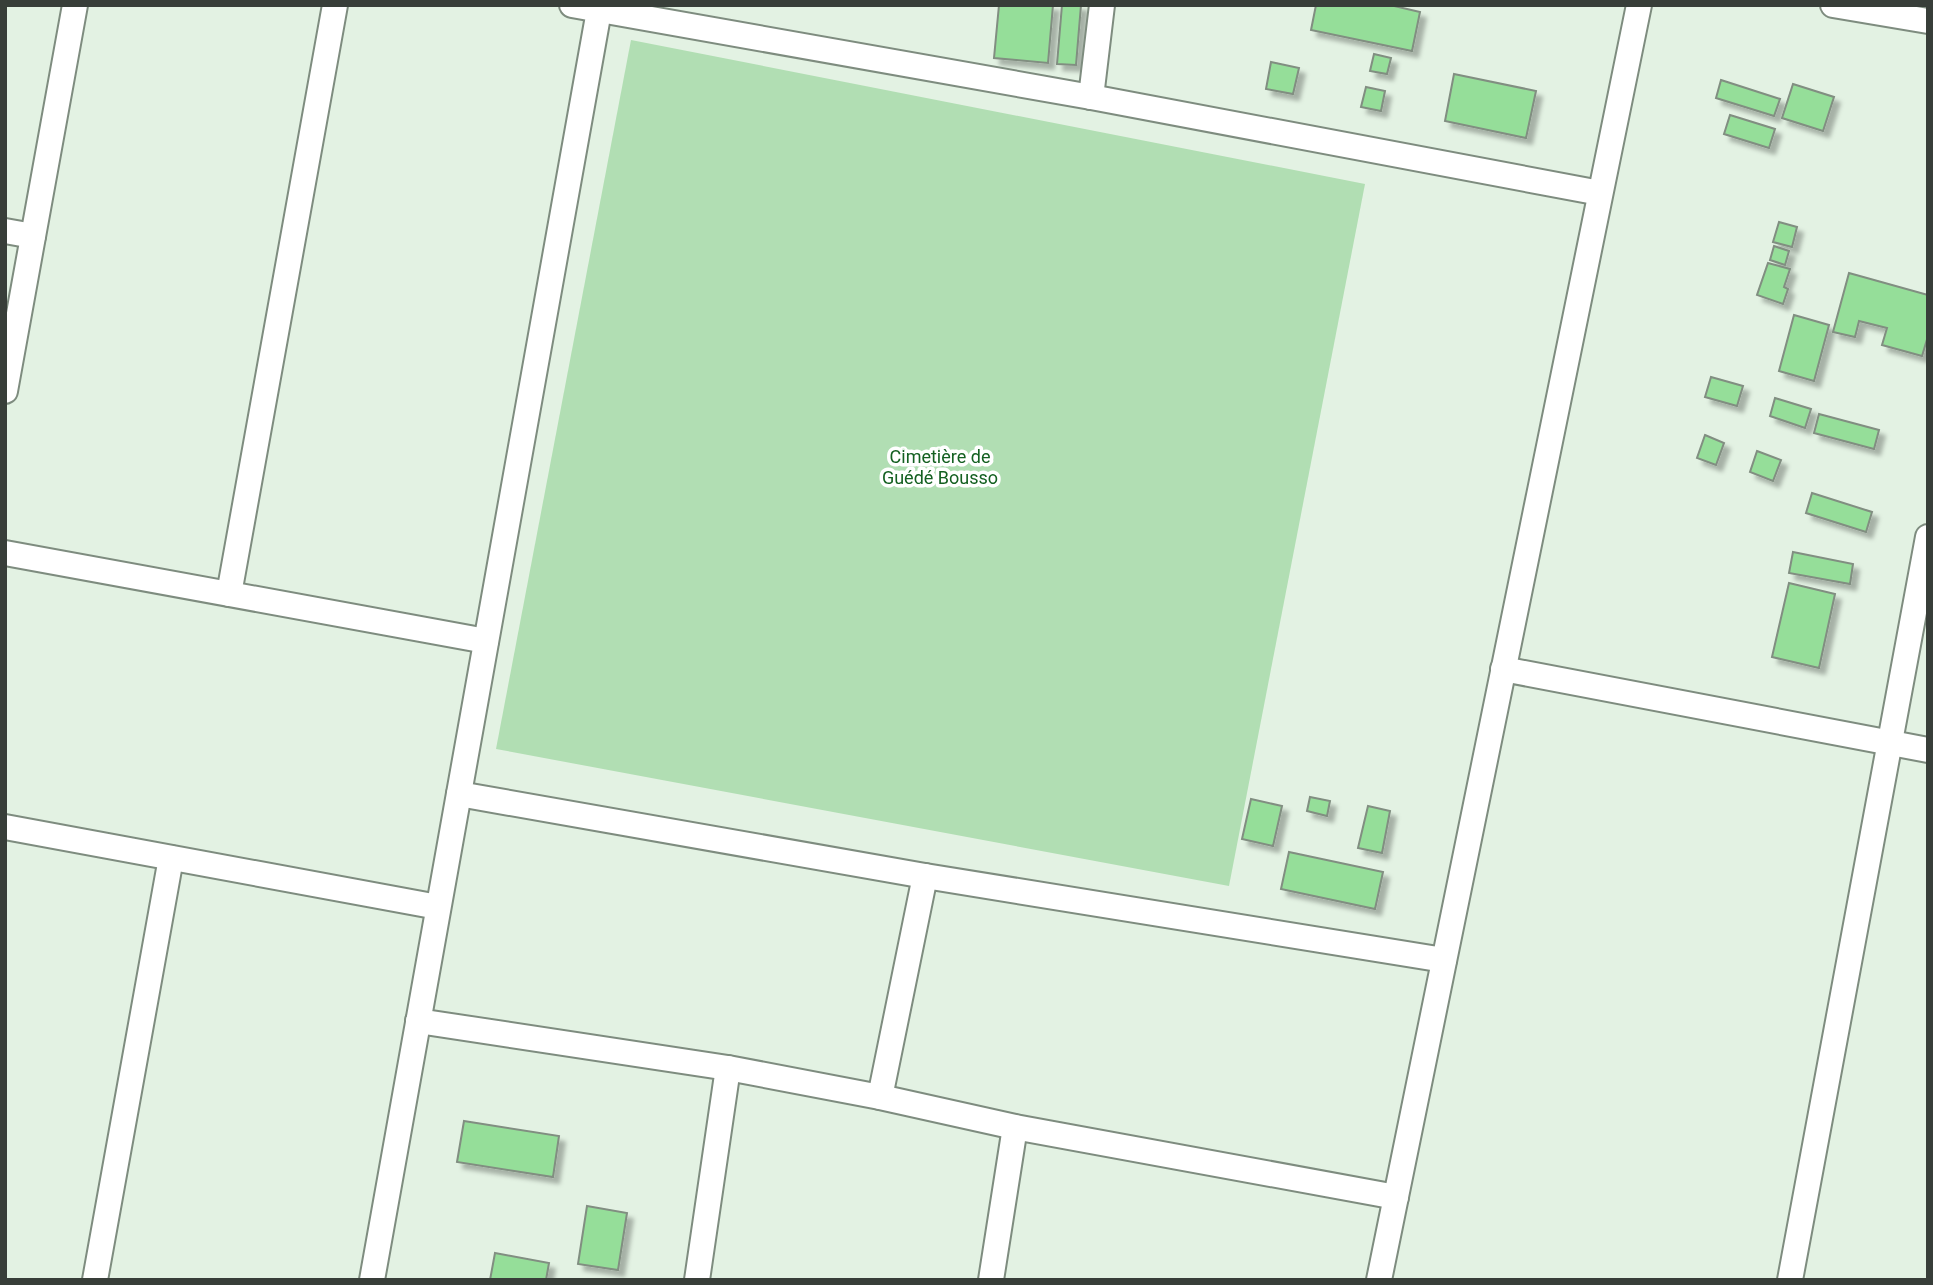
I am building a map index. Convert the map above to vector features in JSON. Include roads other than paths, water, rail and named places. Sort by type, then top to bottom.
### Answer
[{"type":"street","points":[[5,391],[75,5]]},
{"type":"street","points":[[229,594],[335,5]]},
{"type":"street","points":[[572,5],[1091,97],[1600,193]]},
{"type":"street","points":[[1091,97],[1102,5]]},
{"type":"street","points":[[1379,1280],[1639,5]]},
{"type":"street","points":[[1833,5],[1928,21]]},
{"type":"street","points":[[372,1280],[600,8]]},
{"type":"street","points":[[5,231],[33,236]]},
{"type":"street","points":[[1790,1280],[1928,537]]},
{"type":"street","points":[[5,553],[486,641]]},
{"type":"street","points":[[1503,670],[1928,750]]},
{"type":"street","points":[[459,794],[925,876],[1444,960]]},
{"type":"street","points":[[5,827],[438,906]]},
{"type":"street","points":[[95,1280],[170,858]]},
{"type":"street","points":[[880,1097],[925,876]]},
{"type":"street","points":[[418,1021],[728,1068],[880,1097],[1015,1127],[1396,1197]]},
{"type":"street","points":[[697,1280],[728,1068]]},
{"type":"street","points":[[991,1280],[1015,1127]]},
{"type":"park label","name":"Cimetière de Guédé Bousso","points":[[940,466]]}]
